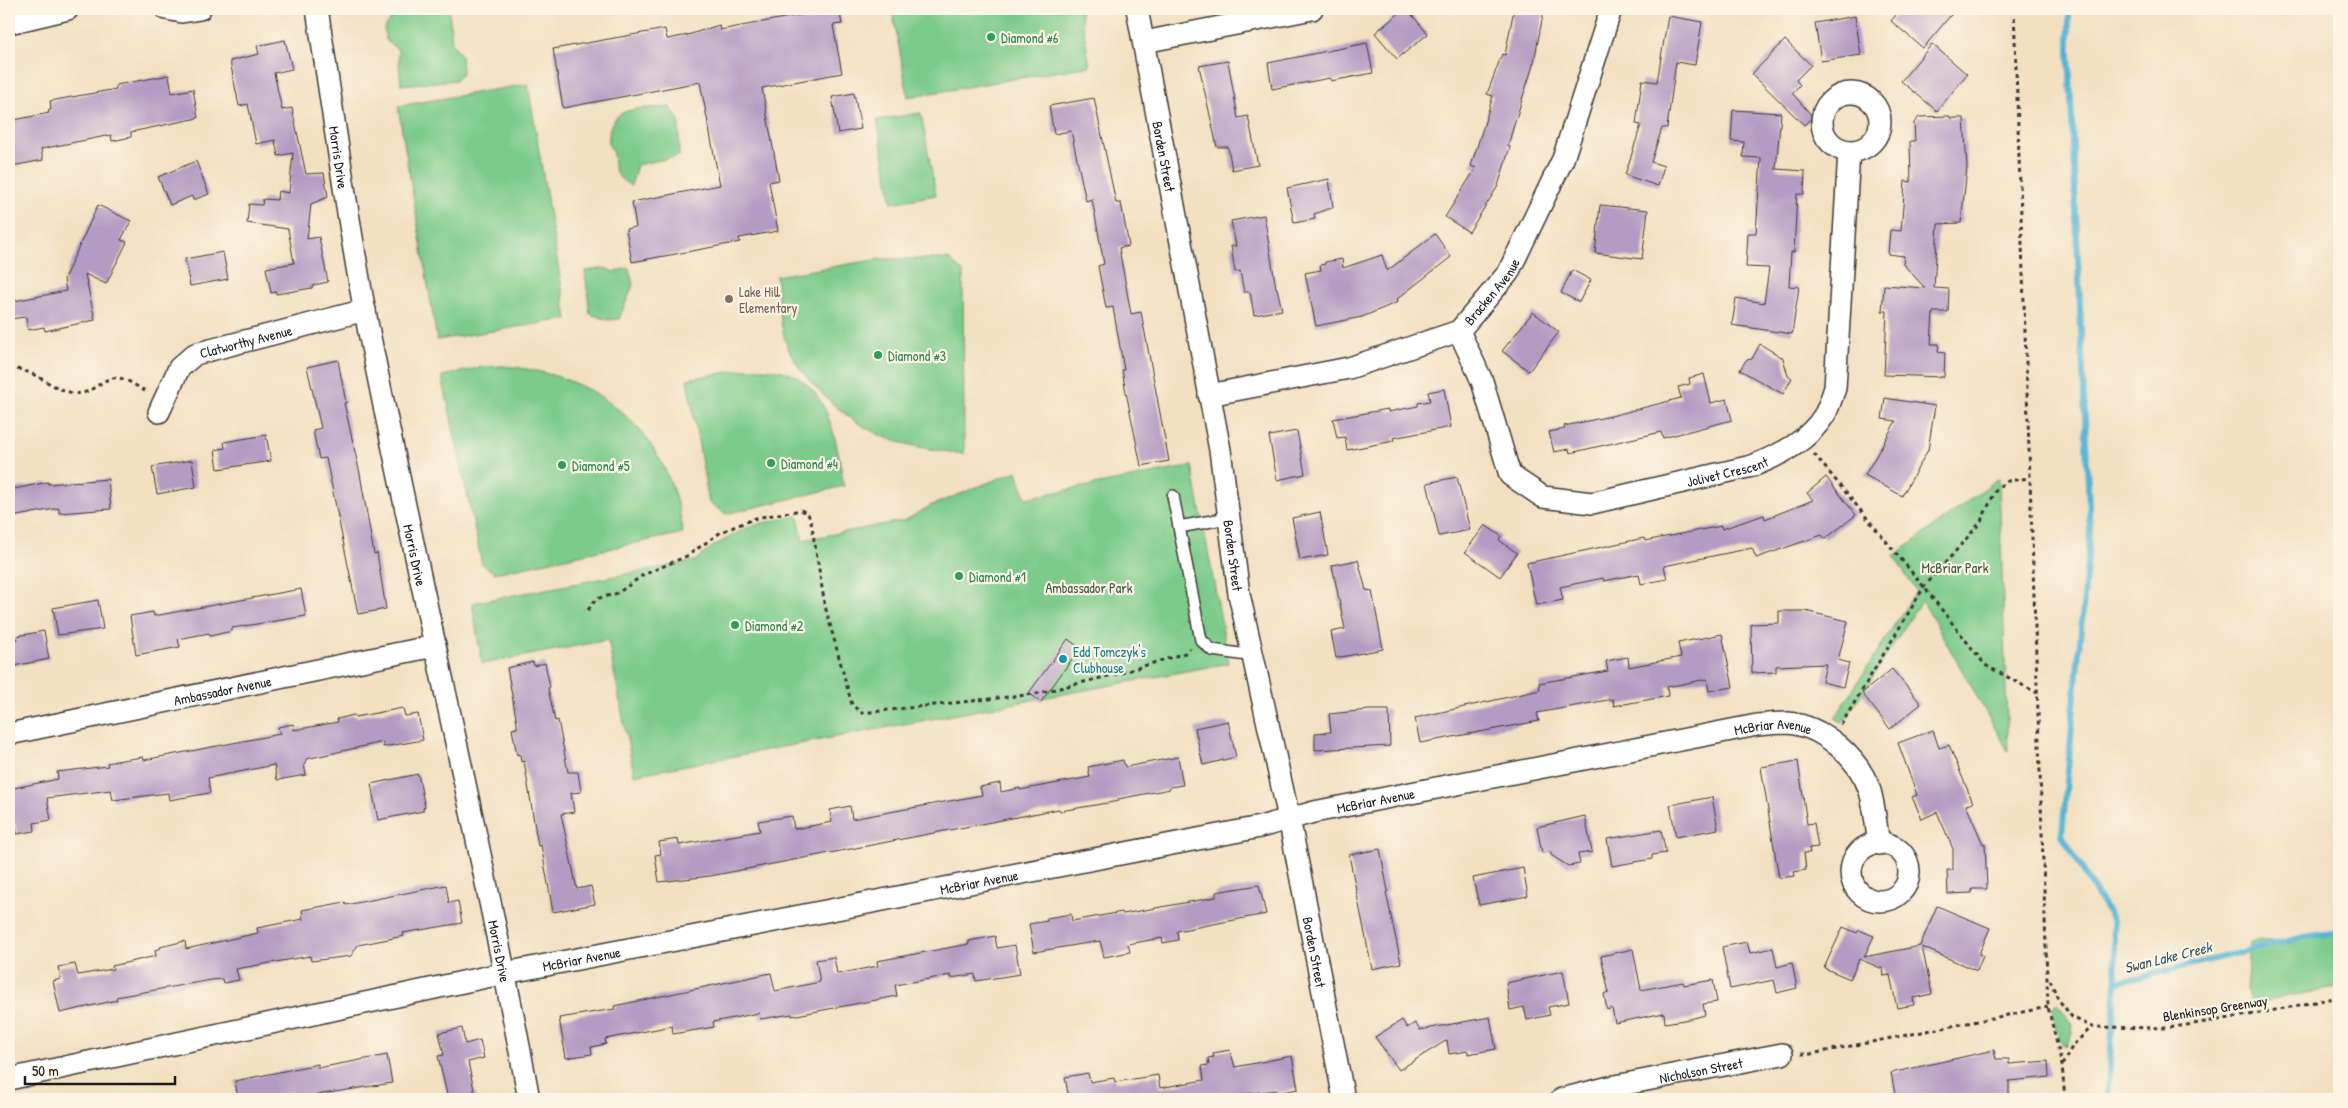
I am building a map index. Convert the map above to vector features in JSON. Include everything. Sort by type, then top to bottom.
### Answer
[{"type":"street","points":[[9,23],[68,9]]},
{"type":"street","points":[[166,9],[182,12],[200,9]]},
{"type":"street","name":"Morris Drive","points":[[317,9],[365,310],[434,646],[505,973],[529,1099]]},
{"type":"street","name":"Borden Street","points":[[1137,9],[1220,450],[1239,594],[1288,818],[1344,1099]]},
{"type":"street","points":[[1144,42],[1312,9]]},
{"type":"street","name":"Bracken Avenue","points":[[1209,396],[1349,368],[1459,330],[1508,273],[1563,159],[1611,9]]},
{"type":"street","name":"Jolivet Crescent","points":[[1459,330],[1482,381],[1510,475],[1543,497],[1592,503],[1752,466],[1776,456],[1802,440],[1825,414],[1835,388],[1850,151]]},
{"type":"street","name":"Clatworthy Avenue","points":[[161,406],[179,368],[195,354],[365,310]]},
{"type":"street","name":"Ambassador Avenue","points":[[9,734],[434,646]]},
{"type":"street","name":"McBriar Avenue","points":[[9,1079],[505,973],[1260,827],[1288,818],[1757,725],[1789,723],[1811,729],[1831,740],[1854,761],[1870,790],[1879,844]]},
{"type":"street","name":"Nicholson Street","points":[[1562,1099],[1610,1087],[1782,1054]]},
{"type":"lane","points":[[1173,496],[1201,640],[1212,650],[1254,656]]},
{"type":"lane","points":[[1179,527],[1228,518]]},
{"type":"path","points":[[2014,9],[2048,1008],[2062,1065],[2065,1099]]},
{"type":"path","points":[[9,368],[37,374],[60,389],[75,394],[92,392],[104,381],[119,378],[161,406]]},
{"type":"path","points":[[1802,440],[1924,587],[1985,665],[2038,693]]},
{"type":"path","points":[[1831,740],[1924,587],[1980,523],[1997,488],[2008,480],[2029,478]]},
{"type":"path","points":[[588,610],[596,599],[618,593],[643,575],[687,556],[721,532],[756,518],[801,510],[808,514],[811,521],[825,606],[852,705],[862,713],[1035,694],[1161,661],[1185,653],[1201,640]]},
{"type":"path","name":"Blenkinsop Greenway","points":[[2048,977],[2058,999],[2072,1017],[2092,1027],[2168,1028],[2255,1014],[2339,997]]},
{"type":"path","points":[[1782,1054],[1811,1054],[2048,1008]]},
{"type":"path","points":[[2062,1065],[2073,1045],[2092,1027]]},
{"type":"green space","name":"Diamond #6","points":[[892,9],[1080,9],[1090,66],[908,97]]},
{"type":"green space","points":[[449,10],[452,43],[461,55],[462,73],[456,80],[401,85],[398,50],[386,40],[384,28],[395,14]]},
{"type":"green space","points":[[528,84],[567,319],[437,340],[398,106]]},
{"type":"green space","points":[[670,107],[679,120],[679,156],[637,165],[631,186],[617,175],[612,150],[608,144],[610,128],[619,115],[627,111]]},
{"type":"green space","points":[[921,113],[936,195],[892,203],[877,120]]},
{"type":"green space","name":"Diamond #3","points":[[880,259],[949,259],[963,272],[964,454],[902,443],[882,436],[855,421],[828,400],[816,387],[795,361],[788,348],[781,322],[776,276]]},
{"type":"green space","points":[[606,268],[613,272],[629,268],[633,285],[619,319],[608,320],[590,314],[585,271]]},
{"type":"green space","name":"Diamond #5","points":[[503,366],[539,371],[571,382],[600,396],[625,415],[646,439],[663,466],[676,498],[683,533],[495,573],[482,564],[442,376],[483,367]]},
{"type":"green space","name":"Diamond #4","points":[[747,369],[784,371],[803,381],[815,393],[823,406],[835,438],[844,486],[726,514],[709,503],[687,379]]},
{"type":"green space","name":"Ambassador Park","points":[[1192,466],[1229,663],[634,775],[608,640],[482,664],[472,603],[695,561],[712,547],[744,529],[762,523],[798,516],[803,540],[906,520],[930,506],[1017,471],[1026,498]]},
{"type":"green space","name":"McBriar Park","points":[[1999,478],[2008,751],[1922,600],[1843,723],[1835,718],[1916,591],[1894,556]]},
{"type":"green space","points":[[2339,934],[2339,987],[2252,1003],[2246,991],[2250,943],[2261,940],[2269,942]]},
{"type":"green space","points":[[2055,1004],[2058,1004],[2072,1025],[2073,1033],[2066,1046],[2062,1043],[2056,1029],[2053,1008]]},
{"type":"building","points":[[839,9],[842,24],[833,25],[842,73],[762,88],[779,180],[769,182],[778,231],[739,238],[740,242],[632,262],[626,229],[636,227],[632,202],[720,185],[700,82],[563,108],[553,49],[665,29],[667,39],[688,35],[719,25],[720,30]]},
{"type":"building","points":[[1404,9],[1407,9],[1428,34],[1397,59],[1375,33]]},
{"type":"building","points":[[1514,9],[1544,9],[1534,62],[1513,128],[1508,146],[1510,147],[1498,186],[1469,232],[1445,217],[1476,168],[1471,166],[1493,96],[1487,94],[1502,54],[1505,55]]},
{"type":"building","points":[[1901,9],[1956,9],[1923,48],[1891,21]]},
{"type":"building","points":[[1668,16],[1702,22],[1695,65],[1676,62],[1667,128],[1662,128],[1651,162],[1664,166],[1658,186],[1625,175],[1641,125],[1636,124],[1642,80],[1657,82]]},
{"type":"building","points":[[1855,16],[1861,55],[1821,61],[1815,23]]},
{"type":"building","points":[[285,40],[292,69],[274,73],[282,110],[292,108],[306,174],[324,173],[328,197],[311,204],[307,239],[319,237],[328,282],[314,285],[312,288],[276,294],[276,292],[271,293],[266,268],[294,263],[288,229],[247,223],[249,204],[262,205],[263,199],[277,200],[278,191],[289,193],[293,153],[278,156],[275,140],[256,144],[248,104],[239,106],[230,61],[259,54],[257,46]]},
{"type":"building","points":[[1785,40],[1811,65],[1796,80],[1800,85],[1792,93],[1813,117],[1804,125],[1752,74]]},
{"type":"building","points":[[1367,43],[1373,73],[1331,81],[1330,78],[1272,89],[1268,63]]},
{"type":"building","points":[[1932,44],[1967,74],[1937,111],[1901,81]]},
{"type":"building","points":[[1228,61],[1238,118],[1248,116],[1258,165],[1232,170],[1228,147],[1217,147],[1199,66]]},
{"type":"building","points":[[169,75],[172,93],[193,89],[198,118],[131,132],[131,137],[112,141],[111,135],[41,149],[43,160],[12,166],[9,149],[9,121],[49,113],[48,110],[51,110],[50,101],[116,89],[116,85]]},
{"type":"building","points":[[854,93],[861,129],[838,133],[832,97]]},
{"type":"building","points":[[1094,98],[1116,203],[1121,203],[1129,246],[1119,248],[1131,314],[1141,312],[1169,461],[1141,466],[1122,370],[1124,370],[1113,307],[1106,308],[1098,266],[1104,264],[1092,199],[1086,201],[1071,131],[1054,134],[1049,106]]},
{"type":"building","points":[[1733,110],[1781,113],[1776,169],[1805,171],[1804,194],[1797,194],[1794,252],[1791,252],[1789,286],[1799,287],[1792,334],[1732,325],[1736,298],[1764,303],[1769,268],[1746,267],[1748,233],[1756,233],[1761,158],[1743,157],[1744,142],[1731,141]]},
{"type":"building","points":[[1950,116],[1950,118],[1964,118],[1967,168],[1961,223],[1938,224],[1934,288],[1949,289],[1948,312],[1933,312],[1931,344],[1939,344],[1938,352],[1945,353],[1944,377],[1884,375],[1887,311],[1882,311],[1884,285],[1925,288],[1903,264],[1904,256],[1888,254],[1890,230],[1901,231],[1905,181],[1911,182],[1910,141],[1915,141],[1914,123],[1919,117]]},
{"type":"building","points":[[196,161],[209,194],[193,200],[192,196],[170,205],[158,177]]},
{"type":"building","points":[[1329,179],[1333,207],[1314,214],[1315,219],[1294,223],[1287,188]]},
{"type":"building","points":[[98,205],[131,221],[121,240],[127,242],[106,284],[85,274],[95,320],[45,331],[44,327],[28,330],[26,317],[9,319],[9,302],[66,291],[64,279]]},
{"type":"building","points":[[1600,205],[1648,210],[1642,259],[1595,253]]},
{"type":"building","points":[[1264,215],[1276,288],[1282,310],[1254,315],[1250,292],[1244,292],[1240,271],[1235,272],[1231,246],[1236,246],[1231,221]]},
{"type":"building","points":[[1435,234],[1451,257],[1397,299],[1398,302],[1362,317],[1316,326],[1305,273],[1321,270],[1320,265],[1325,264],[1325,262],[1342,259],[1343,268],[1382,255],[1387,271]]},
{"type":"building","points":[[223,252],[228,279],[190,286],[185,259]]},
{"type":"building","points":[[1572,270],[1591,280],[1579,302],[1561,293]]},
{"type":"building","points":[[1533,312],[1559,332],[1529,371],[1502,351]]},
{"type":"building","points":[[1760,344],[1783,358],[1788,376],[1792,378],[1783,394],[1740,370],[1746,360],[1752,359]]},
{"type":"building","points":[[338,360],[346,403],[344,403],[360,474],[374,554],[377,553],[386,609],[358,614],[326,458],[319,459],[313,430],[321,428],[307,367]]},
{"type":"building","points":[[1704,374],[1711,403],[1727,399],[1732,420],[1663,438],[1661,432],[1570,453],[1569,449],[1554,452],[1549,432],[1565,429],[1564,426],[1681,398],[1678,387],[1690,384],[1689,378]]},
{"type":"building","points":[[1444,389],[1451,427],[1393,438],[1394,441],[1347,450],[1345,437],[1337,438],[1333,419],[1388,409],[1388,412],[1418,406],[1418,403],[1430,401],[1428,392]]},
{"type":"building","points":[[1885,398],[1935,406],[1928,450],[1902,496],[1865,475],[1896,421],[1882,419]]},
{"type":"building","points":[[1297,431],[1305,474],[1277,480],[1269,436]]},
{"type":"building","points":[[266,435],[271,461],[218,469],[215,450],[225,448],[224,442]]},
{"type":"building","points":[[192,460],[196,487],[157,494],[152,467]]},
{"type":"building","points":[[1457,477],[1470,530],[1439,536],[1427,483]]},
{"type":"building","points":[[1826,477],[1856,515],[1825,539],[1822,535],[1756,558],[1752,548],[1664,566],[1667,579],[1641,584],[1639,574],[1604,581],[1603,578],[1560,587],[1563,600],[1536,605],[1527,563],[1644,538],[1645,541],[1721,526],[1722,529],[1764,515],[1765,519],[1813,500],[1807,493]]},
{"type":"building","points":[[108,479],[111,509],[59,513],[59,508],[12,517],[9,490],[48,482],[48,484]]},
{"type":"building","points":[[1320,512],[1328,555],[1300,560],[1292,518]]},
{"type":"building","points":[[1485,525],[1501,536],[1499,540],[1517,553],[1500,577],[1465,552]]},
{"type":"building","points":[[1358,560],[1366,590],[1372,591],[1383,649],[1336,658],[1331,632],[1345,629],[1332,565]]},
{"type":"building","points":[[301,589],[306,616],[232,628],[232,631],[210,636],[209,633],[178,639],[180,647],[136,655],[130,616],[153,612],[154,616]]},
{"type":"building","points":[[98,600],[103,629],[58,635],[53,608]]},
{"type":"building","points":[[1779,611],[1805,611],[1848,621],[1838,660],[1849,663],[1843,687],[1822,682],[1826,664],[1776,666],[1776,672],[1752,673],[1751,624],[1779,623]]},
{"type":"building","points":[[44,631],[49,659],[9,667],[9,640],[18,639],[17,636]]},
{"type":"building","points":[[1722,634],[1733,687],[1709,691],[1707,679],[1667,687],[1668,696],[1614,706],[1613,699],[1537,713],[1539,721],[1420,743],[1415,718],[1540,690],[1539,683],[1608,671],[1606,661],[1628,657],[1629,667],[1681,657],[1678,643]]},
{"type":"building","points":[[1068,639],[1080,648],[1041,702],[1029,693]]},
{"type":"building","points":[[533,662],[534,666],[545,663],[550,687],[548,688],[555,721],[558,720],[568,772],[578,772],[581,792],[571,793],[574,812],[561,814],[577,889],[591,886],[595,904],[553,912],[541,845],[538,846],[524,761],[521,762],[520,754],[517,755],[512,729],[517,728],[517,723],[507,668]]},
{"type":"building","points":[[1892,669],[1921,704],[1890,729],[1862,693]]},
{"type":"building","points":[[403,708],[405,716],[418,714],[423,740],[383,747],[383,742],[306,759],[304,764],[306,775],[277,780],[274,765],[208,778],[210,793],[169,800],[168,793],[113,800],[111,790],[47,798],[51,820],[34,823],[35,831],[17,834],[15,823],[9,824],[9,789],[58,779],[57,772],[108,766],[107,763],[143,757],[144,760],[280,734],[278,727],[293,724],[294,730],[338,722],[337,719],[354,715],[355,717]]},
{"type":"building","points":[[1389,710],[1390,746],[1315,750],[1315,733],[1331,732],[1329,714]]},
{"type":"building","points":[[1228,721],[1236,757],[1203,765],[1195,728]]},
{"type":"building","points":[[1933,730],[1939,748],[1949,745],[1973,803],[1966,805],[1983,844],[1985,843],[1987,889],[1972,889],[1972,893],[1948,894],[1947,870],[1953,870],[1953,849],[1937,812],[1922,819],[1912,797],[1917,795],[1898,743]]},
{"type":"building","points":[[1178,757],[1183,785],[1170,787],[1170,789],[1118,799],[1119,801],[1060,811],[1059,809],[710,876],[659,882],[655,855],[661,854],[659,842],[678,839],[679,845],[760,831],[758,821],[792,816],[794,829],[832,822],[830,810],[850,806],[852,819],[982,795],[980,787],[1000,783],[1001,792],[1020,788],[1020,790],[1090,777],[1088,767],[1123,760],[1125,767]]},
{"type":"building","points":[[1798,761],[1807,824],[1814,823],[1818,847],[1809,848],[1810,853],[1804,853],[1806,870],[1794,872],[1795,876],[1779,878],[1761,767]]},
{"type":"building","points":[[418,774],[425,807],[423,811],[378,820],[371,784]]},
{"type":"building","points":[[1712,797],[1718,829],[1676,837],[1670,805]]},
{"type":"building","points":[[1585,816],[1592,852],[1578,854],[1580,864],[1568,866],[1551,855],[1551,852],[1542,853],[1537,827]]},
{"type":"building","points":[[1661,830],[1666,853],[1652,855],[1652,859],[1612,866],[1607,839]]},
{"type":"building","points":[[1380,849],[1388,891],[1386,892],[1401,963],[1372,969],[1349,855]]},
{"type":"building","points":[[1523,868],[1528,896],[1479,905],[1473,878]]},
{"type":"building","points":[[446,885],[449,903],[458,901],[462,923],[403,933],[404,936],[358,945],[351,956],[311,961],[310,956],[236,969],[239,980],[223,983],[222,979],[211,980],[116,997],[117,1000],[60,1013],[53,981],[61,979],[58,967],[75,964],[78,975],[113,969],[112,966],[156,956],[155,950],[160,947],[185,941],[186,949],[258,933],[257,928],[303,919],[302,910],[345,902],[346,905]]},
{"type":"building","points":[[1259,885],[1266,914],[1177,931],[1178,940],[1163,943],[1162,938],[1128,944],[1130,952],[1104,957],[1100,941],[1034,952],[1029,924],[1047,921],[1047,918],[1071,914],[1072,921],[1122,912],[1123,914],[1216,897],[1216,892]]},
{"type":"building","points":[[1937,906],[1990,928],[1979,954],[1983,956],[1977,971],[1922,947],[1932,994],[1913,998],[1914,1005],[1897,1008],[1890,975],[1884,976],[1883,969],[1859,959],[1850,979],[1824,968],[1843,927],[1857,933],[1859,930],[1874,936],[1864,957],[1920,946]]},
{"type":"building","points":[[995,936],[997,948],[1015,945],[1020,974],[976,981],[975,974],[951,978],[951,975],[895,985],[897,996],[792,1016],[792,1014],[760,1019],[759,1013],[713,1022],[714,1027],[673,1034],[672,1026],[605,1039],[606,1044],[591,1047],[592,1054],[566,1058],[559,1018],[615,1009],[614,1006],[771,973],[775,991],[820,982],[816,960],[834,957],[837,974],[878,966],[877,961],[969,944],[969,941]]},
{"type":"building","points":[[1747,942],[1750,953],[1773,948],[1777,967],[1792,963],[1797,988],[1777,993],[1774,980],[1730,989],[1722,947]]},
{"type":"building","points":[[1633,949],[1641,990],[1683,982],[1684,985],[1713,980],[1717,1002],[1703,1004],[1705,1015],[1690,1019],[1665,1023],[1664,1013],[1615,1023],[1612,1008],[1607,1010],[1604,994],[1609,993],[1601,956]]},
{"type":"building","points":[[1563,971],[1569,1003],[1548,1007],[1550,1015],[1527,1020],[1524,1007],[1510,1010],[1506,983]]},
{"type":"building","points":[[1490,1017],[1496,1049],[1468,1054],[1468,1051],[1449,1054],[1447,1040],[1399,1070],[1375,1037],[1402,1020],[1407,1028],[1415,1023],[1420,1030]]},
{"type":"building","points":[[462,1028],[465,1044],[480,1040],[484,1058],[468,1062],[476,1099],[448,1099],[438,1056],[444,1055],[439,1033]]},
{"type":"building","points":[[1230,1050],[1235,1067],[1292,1056],[1298,1089],[1277,1093],[1277,1090],[1252,1093],[1221,1099],[1069,1099],[1065,1077],[1088,1073],[1090,1082],[1114,1078],[1115,1082],[1158,1075],[1160,1088],[1204,1080],[1202,1066],[1209,1065],[1208,1058],[1214,1057],[1213,1053]]},
{"type":"building","points":[[1994,1050],[1996,1059],[2009,1059],[2009,1064],[2048,1061],[2049,1077],[2009,1081],[2009,1099],[1896,1099],[1891,1073]]},
{"type":"building","points":[[387,1055],[392,1083],[322,1094],[305,1099],[238,1099],[235,1081],[318,1064],[318,1068]]},
{"type":"waterway","points":[[2069,9],[2069,54],[2090,532],[2062,835],[2113,921],[2116,983],[2107,1099]]},
{"type":"waterway","name":"Swan Lake Creek","points":[[2116,983],[2304,937],[2339,932]]},
{"type":"place","name":"Diamond #6","points":[[991,37]]},
{"type":"place","name":"Lake Hill Elementary","points":[[729,299]]},
{"type":"place","name":"Diamond #3","points":[[878,355]]},
{"type":"place","name":"Diamond #4","points":[[771,463]]},
{"type":"place","name":"Diamond #5","points":[[562,465]]},
{"type":"place","name":"Diamond #1","points":[[959,576]]},
{"type":"place","name":"Diamond #2","points":[[735,625]]},
{"type":"place","name":"Edd Tomczyk's Clubhouse","points":[[1063,659]]}]
